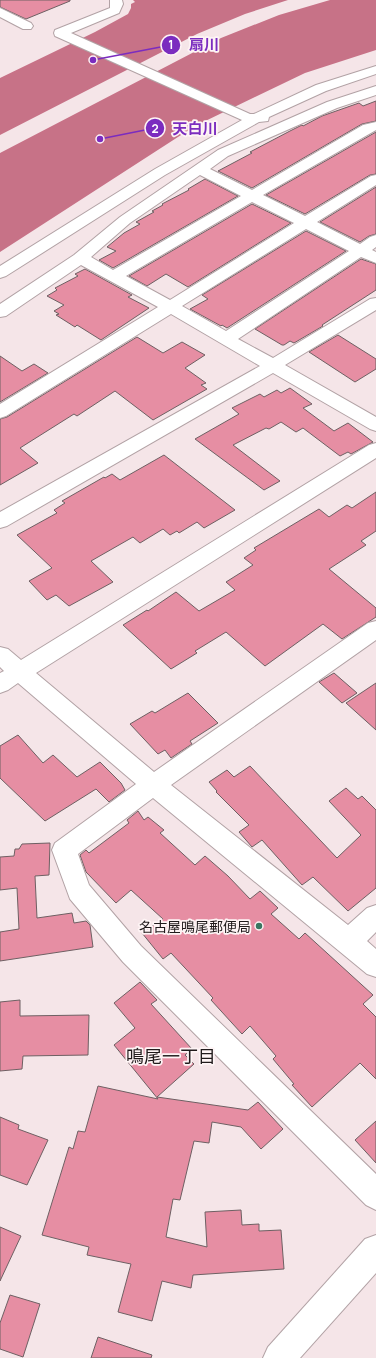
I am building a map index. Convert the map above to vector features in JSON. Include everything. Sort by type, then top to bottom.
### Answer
[{"type":"street","points":[[116,0],[117,4],[115,10],[60,33],[251,118],[270,118],[376,90]]},
{"type":"street","points":[[0,12],[27,26]]},
{"type":"street","points":[[0,273],[160,172],[251,118],[321,88],[375,71]]},
{"type":"street","points":[[0,312],[80,258],[124,220],[199,169],[230,150],[328,103],[375,71]]},
{"type":"street","points":[[328,103],[376,125]]},
{"type":"street","points":[[114,276],[251,195],[368,128],[376,125]]},
{"type":"street","points":[[199,169],[376,258]]},
{"type":"street","points":[[0,412],[172,307],[376,179]]},
{"type":"street","points":[[226,338],[376,240]]},
{"type":"street","points":[[80,258],[172,307],[376,425]]},
{"type":"street","points":[[0,521],[272,366],[376,303]]},
{"type":"street","points":[[0,684],[376,449]]},
{"type":"street","points":[[376,628],[153,785],[64,850],[80,891],[132,954],[376,1195]]},
{"type":"street","points":[[0,655],[153,785],[376,965]]},
{"type":"street","points":[[348,941],[376,916]]},
{"type":"street","points":[[279,1358],[376,1250]]},
{"type":"shaded area","points":[[133,0],[288,0],[245,14],[197,34],[0,135],[0,78],[95,32],[128,14],[131,4],[135,2]]},
{"type":"shaded area","points":[[330,0],[376,0],[376,50],[305,73],[195,126],[0,252],[0,153],[221,38],[279,15]]},
{"type":"building","points":[[0,0],[70,1],[26,19],[0,7]]},
{"type":"building","points":[[376,101],[376,121],[362,124],[252,188],[218,171],[252,153],[250,152],[322,116],[359,103],[363,106]]},
{"type":"building","points":[[376,132],[376,174],[370,175],[305,214],[266,195]]},
{"type":"building","points":[[205,179],[238,196],[113,268],[99,260],[116,251],[107,247],[124,233],[140,224],[136,222],[154,212],[152,211],[163,205],[162,204],[189,190],[188,189]]},
{"type":"building","points":[[376,187],[376,234],[369,236],[360,242],[320,222]]},
{"type":"building","points":[[252,204],[291,223],[188,287],[166,274],[147,286],[129,276]]},
{"type":"building","points":[[306,231],[346,251],[227,328],[190,309],[208,299],[202,295]]},
{"type":"building","points":[[361,259],[376,264],[376,290],[322,325],[323,326],[294,343],[290,341],[284,345],[255,329]]},
{"type":"building","points":[[85,269],[132,295],[128,297],[149,308],[101,340],[77,325],[75,327],[56,315],[59,314],[54,311],[64,305],[47,296],[57,290],[55,288],[78,276],[75,274]]},
{"type":"building","points":[[338,335],[376,359],[376,369],[355,382],[309,352]]},
{"type":"building","points":[[137,337],[163,353],[182,342],[205,355],[185,368],[206,383],[201,385],[207,389],[153,420],[115,391],[77,416],[74,414],[20,448],[38,463],[0,485],[0,419],[7,417]]},
{"type":"building","points":[[0,356],[22,371],[34,364],[48,373],[0,402]]},
{"type":"building","points":[[290,388],[312,404],[303,408],[334,431],[348,423],[373,442],[351,454],[348,452],[340,456],[303,428],[296,432],[281,422],[269,429],[266,428],[233,445],[280,481],[264,490],[195,439],[239,414],[232,408],[260,394],[264,397],[277,390],[281,393]]},
{"type":"building","points":[[164,455],[235,510],[204,528],[197,522],[179,533],[177,531],[170,535],[163,529],[140,543],[133,537],[91,561],[113,582],[69,606],[56,595],[47,600],[29,581],[52,568],[17,535],[57,513],[54,510],[65,503],[62,501],[104,477],[105,478],[112,474],[120,480]]},
{"type":"building","points":[[376,492],[376,531],[361,541],[366,545],[329,569],[376,608],[376,617],[342,639],[323,624],[265,666],[226,632],[195,651],[197,653],[171,669],[123,625],[147,610],[148,611],[176,592],[199,611],[235,590],[226,582],[253,565],[244,558],[256,550],[254,548],[319,509],[329,517],[347,505],[352,508]]},
{"type":"building","points":[[334,673],[357,693],[342,703],[319,682]]},
{"type":"building","points":[[376,683],[376,730],[346,703]]},
{"type":"building","points":[[188,693],[218,723],[190,741],[192,744],[171,758],[165,750],[158,754],[130,724],[152,711],[155,713]]},
{"type":"building","points":[[18,735],[43,763],[53,755],[77,777],[100,762],[121,783],[125,790],[109,802],[96,789],[45,821],[0,778],[0,746]]},
{"type":"building","points":[[250,766],[337,858],[361,835],[329,801],[346,788],[358,799],[362,796],[376,810],[376,888],[348,911],[313,877],[302,885],[262,840],[252,847],[239,832],[249,825],[216,792],[217,791],[209,782],[227,770],[234,777]]},
{"type":"building","points":[[138,811],[144,820],[148,817],[164,830],[160,833],[195,865],[205,856],[228,876],[250,899],[260,891],[278,908],[271,914],[299,939],[305,933],[373,995],[363,1004],[376,1017],[376,1079],[360,1063],[312,1107],[292,1085],[294,1084],[273,1059],[276,1056],[250,1026],[242,1034],[211,1000],[213,998],[171,953],[163,959],[142,933],[163,919],[131,890],[116,903],[86,872],[80,855],[86,850],[89,853],[129,823],[127,820]]},
{"type":"building","points":[[50,843],[49,875],[35,876],[37,918],[72,913],[74,923],[86,921],[90,925],[93,947],[0,961],[0,932],[19,929],[17,888],[0,890],[0,857],[14,856],[15,849],[19,849],[22,844]]},
{"type":"building","points":[[140,982],[157,1000],[151,1004],[192,1049],[185,1055],[194,1064],[157,1097],[248,1110],[258,1102],[283,1129],[261,1149],[241,1127],[212,1122],[209,1143],[194,1141],[180,1200],[173,1199],[166,1237],[207,1247],[205,1212],[241,1210],[242,1225],[259,1224],[259,1231],[281,1230],[284,1269],[193,1275],[191,1288],[162,1281],[152,1321],[118,1312],[131,1264],[87,1255],[89,1247],[42,1235],[69,1147],[73,1149],[78,1131],[85,1132],[98,1086],[158,1099],[114,1045],[135,1028],[114,1003]]},
{"type":"building","points":[[20,1000],[20,1016],[89,1015],[88,1055],[23,1056],[22,1069],[0,1071],[0,1002]]},
{"type":"building","points":[[0,1117],[19,1125],[18,1129],[48,1140],[27,1185],[0,1175]]},
{"type":"building","points":[[376,1121],[376,1163],[355,1140]]},
{"type":"building","points":[[0,1227],[21,1236],[0,1281]]},
{"type":"building","points":[[10,1295],[40,1304],[23,1357],[0,1349],[0,1323]]},
{"type":"building","points":[[98,1337],[152,1355],[151,1358],[91,1358]]},
{"type":"place","name":"扇川","points":[[93,60]]},
{"type":"place","name":"天白川","points":[[100,139]]},
{"type":"place","name":"名古屋鳴尾郵便局","points":[[259,926]]},
{"type":"district","name":"鳴尾一丁目","points":[[171,1056]]}]
